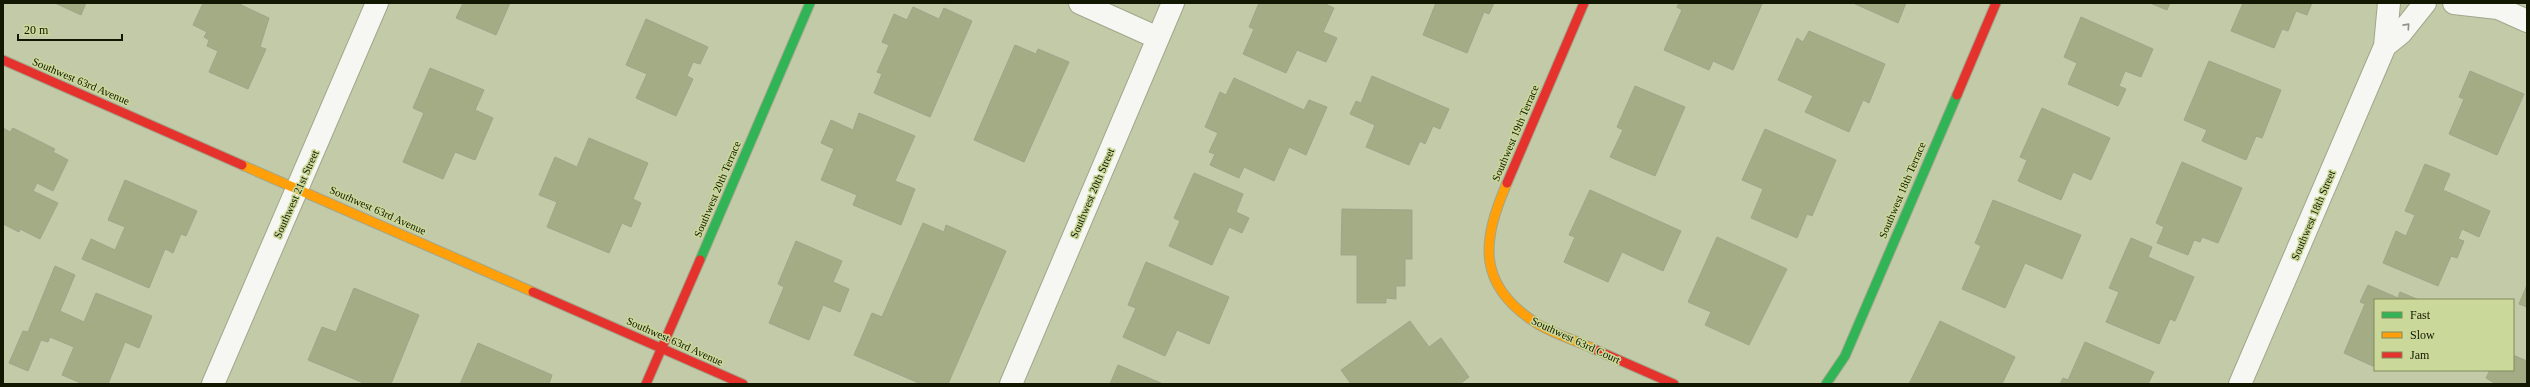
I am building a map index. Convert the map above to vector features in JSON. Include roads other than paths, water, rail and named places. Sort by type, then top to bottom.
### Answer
[{"type":"street","name":"Southwest 21st Street","points":[[213,384],[299,188],[377,3]]},
{"type":"street","name":"Southwest 20th Terrace","points":[[646,384],[810,3]]},
{"type":"street","points":[[1080,3],[1158,38]]},
{"type":"street","name":"Southwest 20th Street","points":[[1011,384],[1174,3]]},
{"type":"street","name":"Southwest 19th Terrace","points":[[1494,276],[1488,248],[1494,216],[1584,3]]},
{"type":"street","name":"Southwest 18th Terrace","points":[[1826,384],[1845,356],[1996,3]]},
{"type":"street","name":"Southwest 18th Street","points":[[2240,384],[2385,46],[2389,3]]},
{"type":"street","points":[[2412,3],[2426,3]]},
{"type":"street","name":"Southwest 18th Street","points":[[2385,46],[2401,33],[2426,3]]},
{"type":"street","points":[[2454,3],[2495,6],[2527,21]]},
{"type":"street","name":"Southwest 63rd Avenue","points":[[3,60],[299,188],[743,384]]},
{"type":"street","name":"Southwest 63rd Court","points":[[1494,276],[1505,297],[1536,323],[1674,384]]}]
